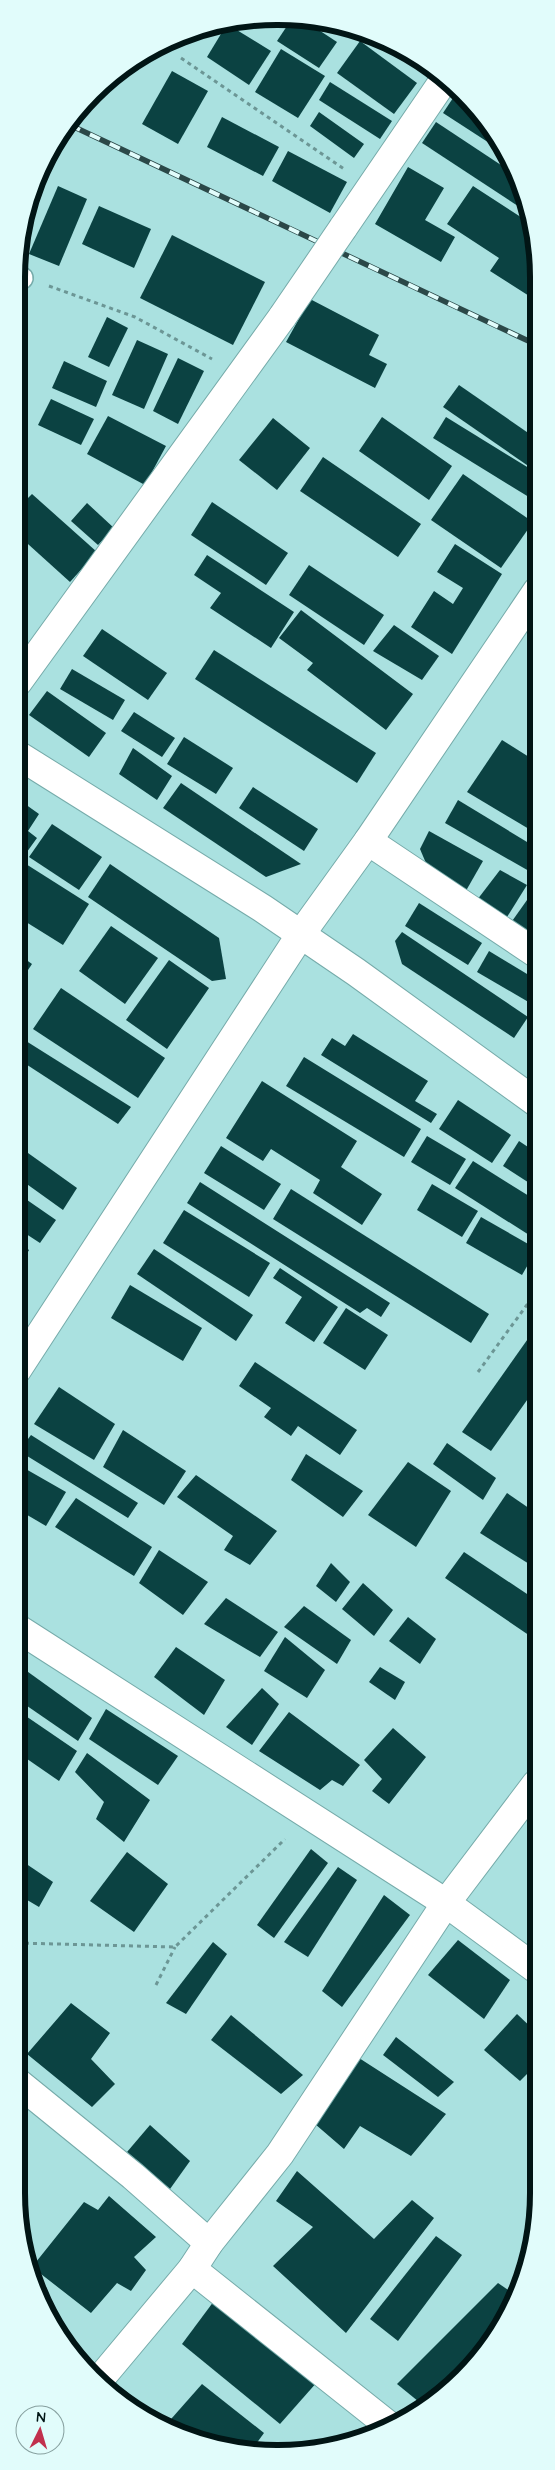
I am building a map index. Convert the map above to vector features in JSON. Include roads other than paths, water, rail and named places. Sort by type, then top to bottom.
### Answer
[{"type":"street","points":[[25,672],[283,316],[441,85]]},
{"type":"street","points":[[25,1358],[301,934],[368,841],[530,600]]},
{"type":"street","points":[[25,759],[301,934],[530,1099]]},
{"type":"street","points":[[368,841],[530,950]]},
{"type":"street","points":[[25,1633],[446,1903],[530,1964]]},
{"type":"street","points":[[103,2375],[192,2269],[210,2243],[280,2154],[446,1903],[530,1792]]},
{"type":"street","points":[[25,2088],[133,2176],[210,2243]]},
{"type":"street","points":[[192,2269],[384,2421]]},
{"type":"railway","points":[[75,127],[530,342]]}]
